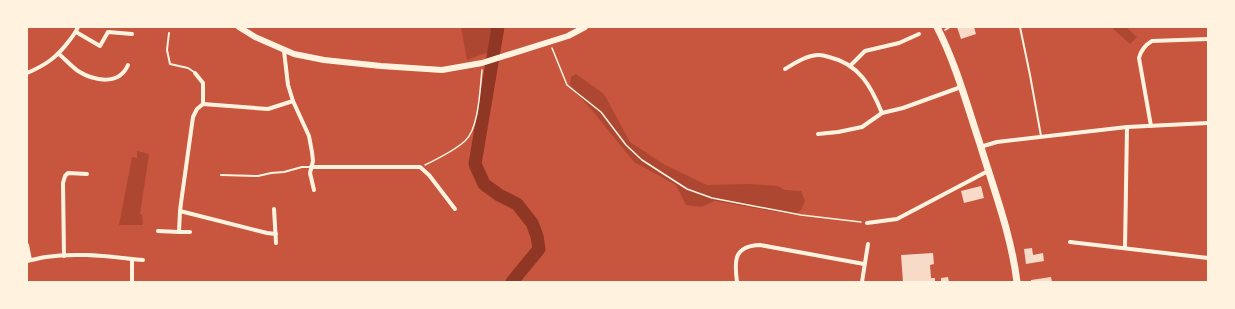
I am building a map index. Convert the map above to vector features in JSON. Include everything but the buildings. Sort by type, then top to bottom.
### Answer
[{"type":"main road","points":[[239,27],[284,51],[294,54],[324,60],[442,70],[482,63],[568,36],[585,27]]},
{"type":"main road","points":[[937,27],[951,57],[1003,215],[1017,282]]},
{"type":"street","points":[[27,73],[47,63],[59,54],[77,29],[100,46],[108,32],[132,34]]},
{"type":"street","points":[[851,65],[865,51],[899,43],[919,34]]},
{"type":"street","points":[[1151,126],[1139,58],[1142,51],[1146,45],[1152,41],[1208,39]]},
{"type":"street","points":[[284,51],[285,68],[293,101],[309,136],[312,152],[310,173],[314,190]]},
{"type":"street","points":[[59,54],[77,70],[98,79],[115,78],[125,72],[128,65]]},
{"type":"street","points":[[785,69],[804,58],[819,55],[835,58],[851,65],[875,96],[882,113]]},
{"type":"street","points":[[195,73],[203,82],[203,104]]},
{"type":"street","points":[[818,134],[862,127],[882,113],[903,108],[961,87]]},
{"type":"street","points":[[179,232],[180,211],[193,117],[197,109],[203,104],[268,109],[293,101]]},
{"type":"street","points":[[980,147],[997,142],[1041,136],[1127,127],[1208,123]]},
{"type":"street","points":[[1125,248],[1127,127]]},
{"type":"street","points":[[311,167],[420,167],[429,175],[454,209]]},
{"type":"street","points":[[867,223],[897,219],[988,171]]},
{"type":"street","points":[[64,256],[63,183],[65,176],[68,173],[87,174]]},
{"type":"street","points":[[274,209],[276,243]]},
{"type":"street","points":[[180,211],[267,234],[276,234]]},
{"type":"street","points":[[158,231],[190,232]]},
{"type":"street","points":[[1070,242],[1208,258]]},
{"type":"street","points":[[862,282],[868,244]]},
{"type":"street","points":[[27,245],[28,261],[46,257],[82,255],[143,260]]},
{"type":"street","points":[[737,282],[735,267],[736,258],[739,252],[751,245],[760,245],[864,264]]},
{"type":"street","points":[[132,259],[132,282]]},
{"type":"lane","points":[[1020,27],[1041,136]]},
{"type":"lane","points":[[169,33],[167,50],[170,64],[188,68],[195,73]]},
{"type":"lane","points":[[221,175],[258,176],[284,172],[302,167],[311,167]]},
{"type":"path","points":[[549,42],[567,85],[601,112],[626,145],[642,160],[687,190],[712,198],[801,215],[867,223]]},
{"type":"path","points":[[420,167],[437,159],[466,140],[476,120],[482,63]]},
{"type":"shaded area","points":[[461,27],[498,27],[494,50],[467,60]]},
{"type":"shaded area","points":[[1111,27],[1126,27],[1137,37],[1130,44]]},
{"type":"shaded area","points":[[576,74],[604,94],[630,142],[665,165],[707,185],[748,184],[778,186],[785,190],[801,191],[805,201],[801,210],[795,215],[715,201],[701,207],[686,205],[676,185],[634,162],[570,85],[571,77]]},
{"type":"shaded area","points":[[137,151],[149,154],[140,214],[142,215],[143,225],[119,225],[132,157],[137,158]]},
{"type":"waterway","points":[[498,27],[475,164],[484,184],[499,195],[517,204],[532,223],[537,236],[539,249],[512,282]]}]
